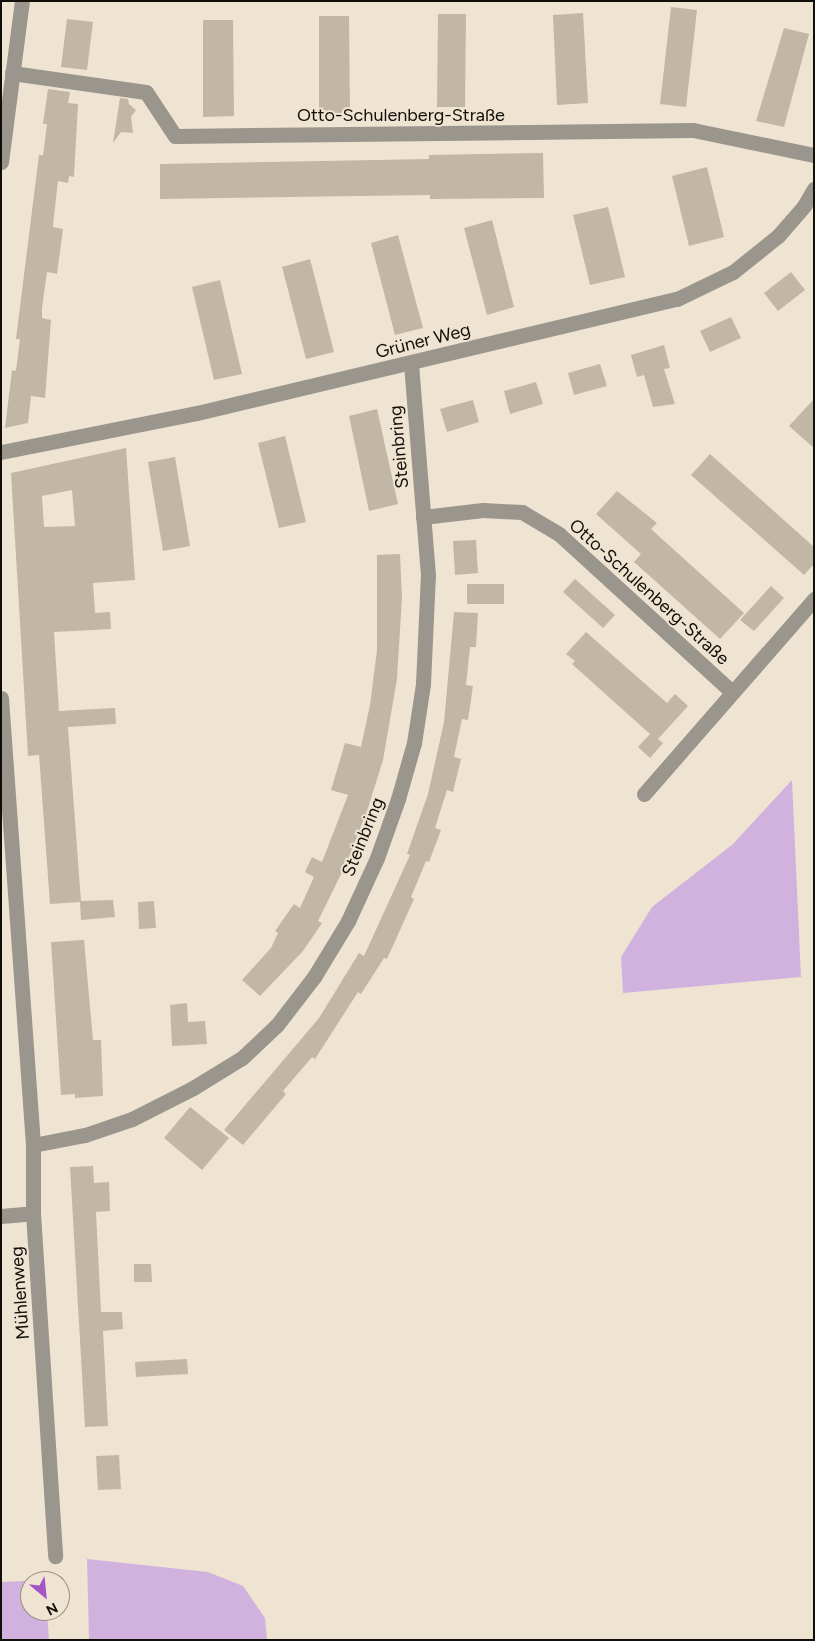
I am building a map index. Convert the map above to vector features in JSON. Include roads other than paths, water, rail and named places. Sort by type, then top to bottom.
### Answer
[{"type":"street","points":[[1,162],[22,1]]},
{"type":"street","name":"Otto-Schulenberg-Straße","points":[[12,73],[146,92],[175,136],[693,130],[814,155]]},
{"type":"street","name":"Grüner Weg","points":[[1,452],[411,364],[677,300],[733,272],[778,236],[804,206],[814,189]]},
{"type":"street","name":"Steinbring","points":[[33,1144],[85,1135],[132,1119],[193,1088],[242,1058],[277,1025],[314,977],[348,921],[377,858],[414,744],[424,684],[428,575],[411,364]]},
{"type":"street","name":"Otto-Schulenberg-Straße","points":[[423,517],[483,510],[522,512],[559,534],[731,691]]},
{"type":"street","name":"Otto-Schulenberg-Straße","points":[[644,794],[731,691],[814,599]]},
{"type":"street","name":"Mühlenweg","points":[[1,698],[6,844],[33,1144],[33,1213],[55,1556]]},
{"type":"street","points":[[1,1216],[33,1213]]}]
